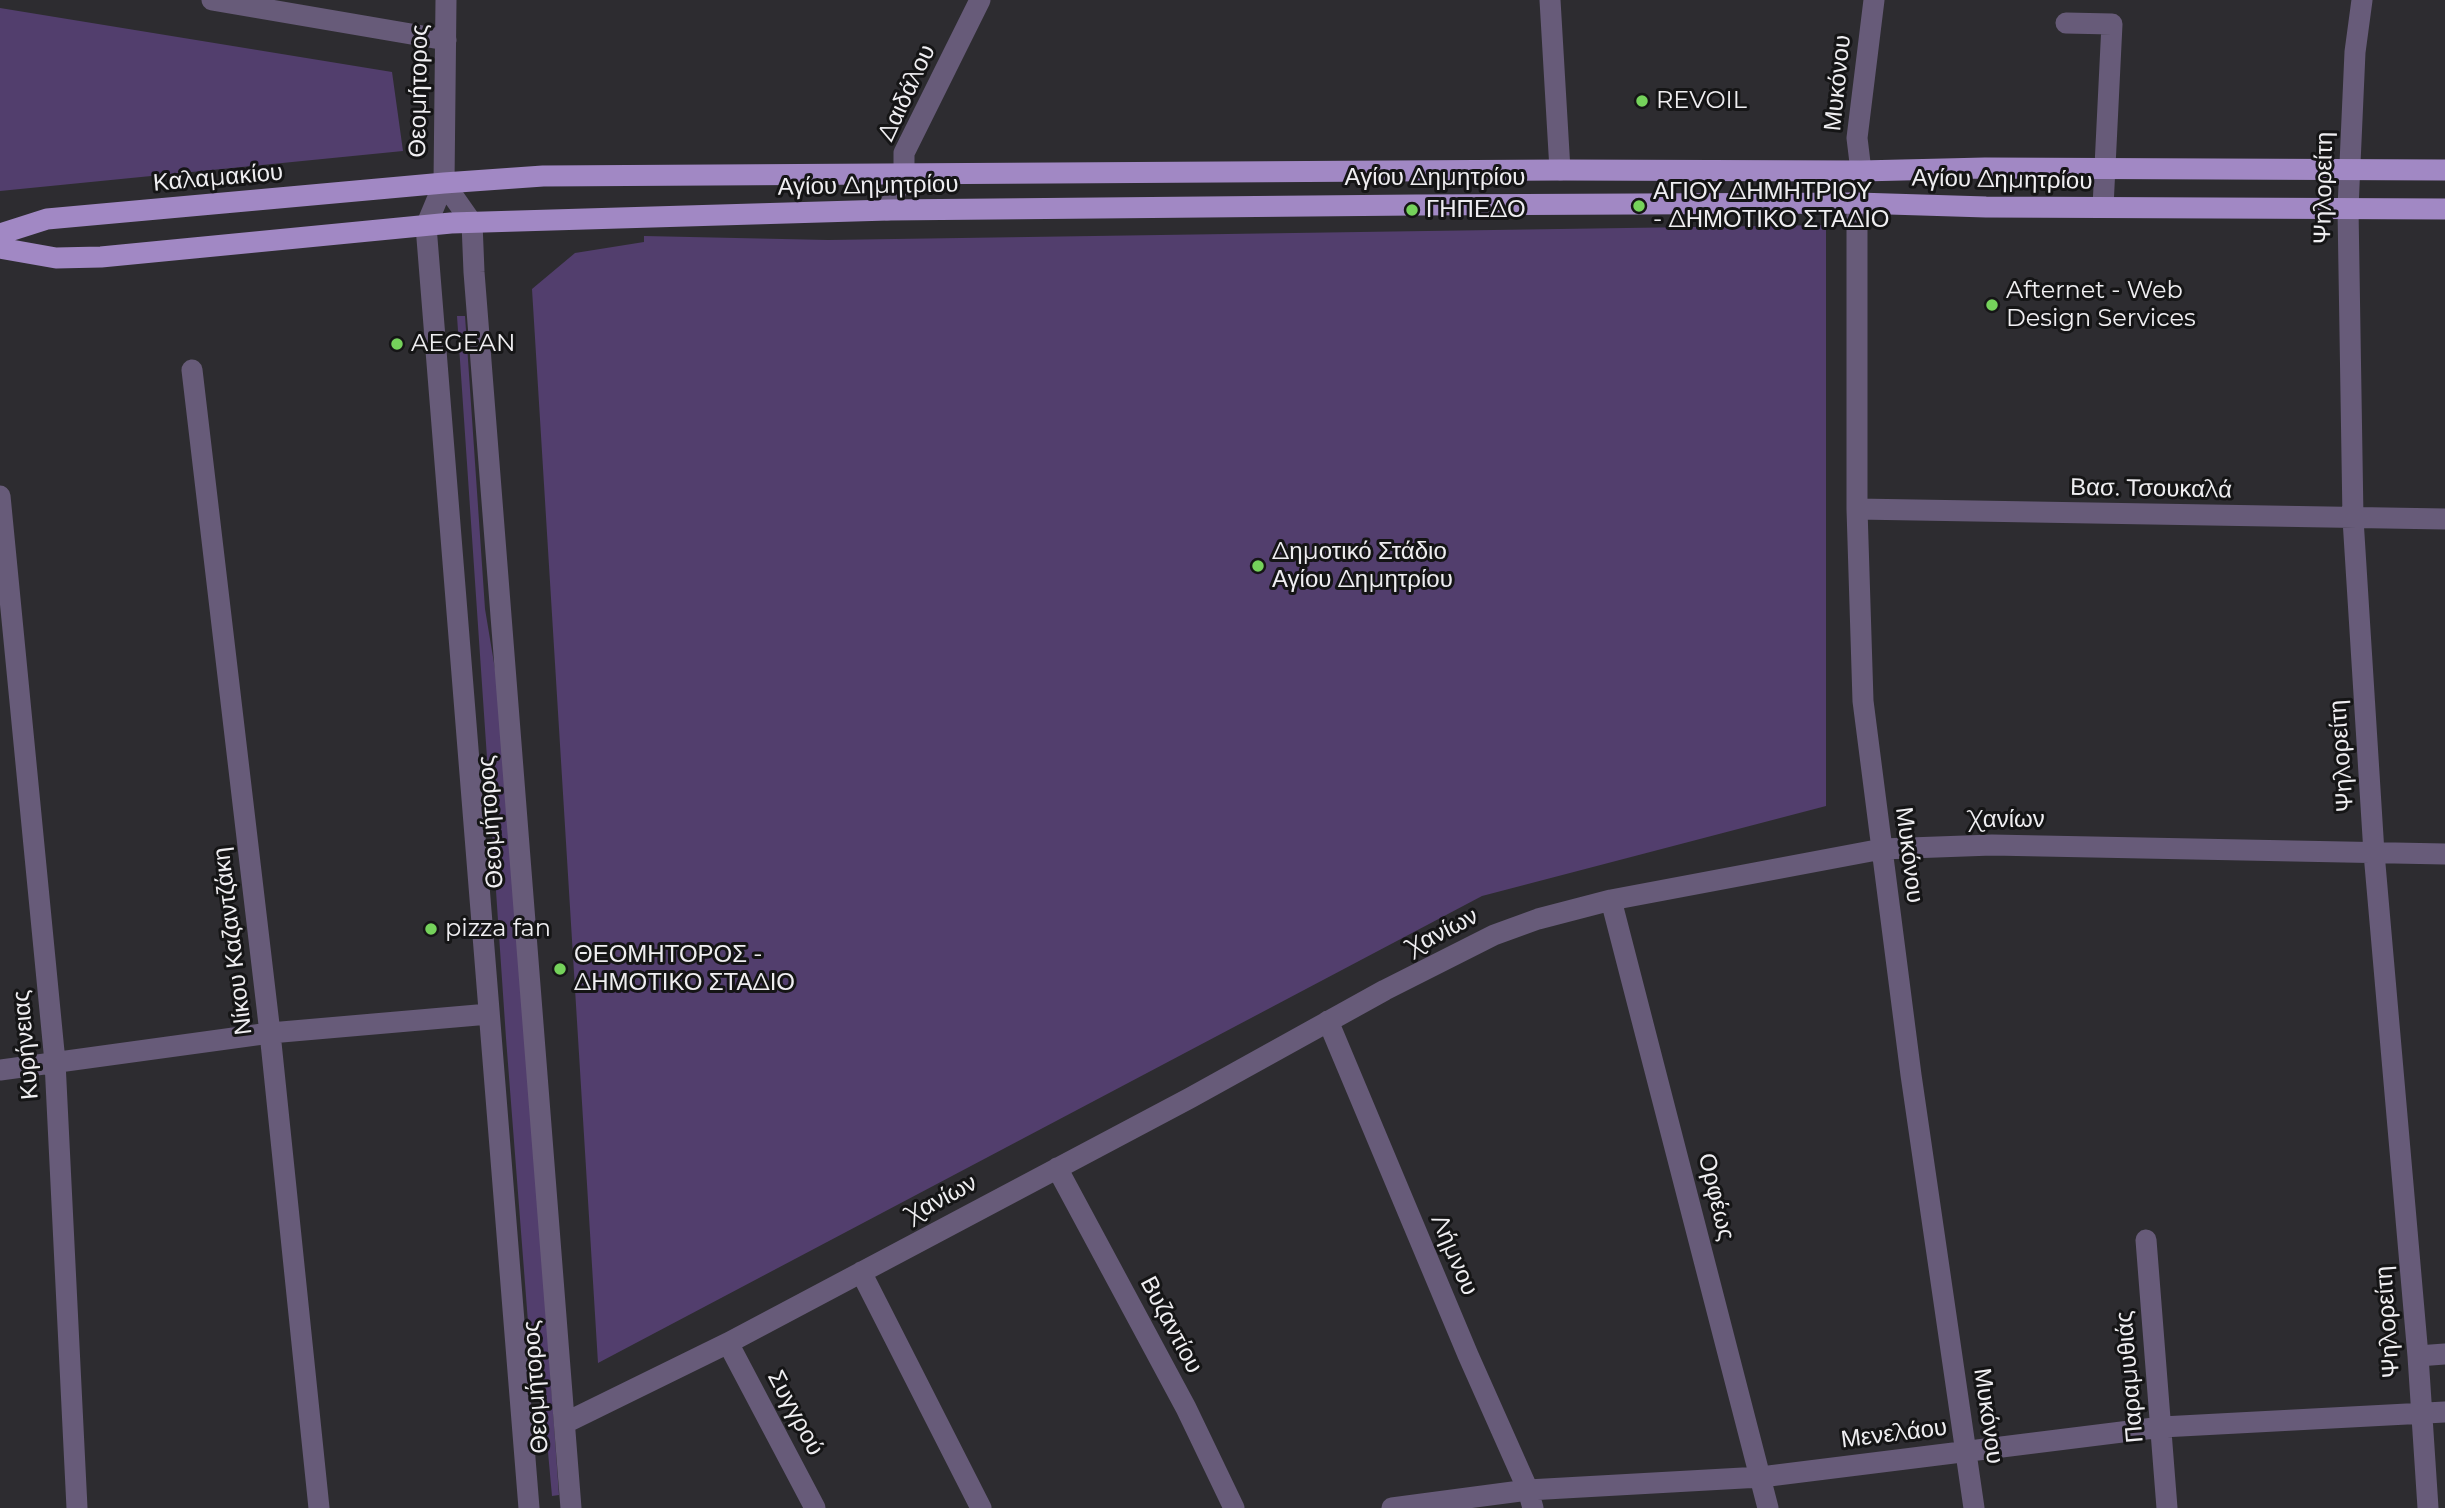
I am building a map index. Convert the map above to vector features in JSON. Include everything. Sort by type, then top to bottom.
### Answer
[{"type":"main road","name":"Αγίου Δημητρίου","points":[[443,183],[543,176],[904,173],[1861,171],[1985,168],[2445,170]]},
{"type":"main road","name":"Καλαμακίου","points":[[0,234],[47,219],[443,183]]},
{"type":"main road","name":"Αγίου Δημητρίου","points":[[426,226],[888,210],[1428,204],[1857,203],[1986,207],[2445,209]]},
{"type":"main road","points":[[0,248],[56,258],[101,257],[426,226]]},
{"type":"street","points":[[212,0],[446,40]]},
{"type":"street","name":"Θεομήτορος","points":[[446,0],[443,183],[426,226],[528,1508]]},
{"type":"street","name":"Δαιδάλου","points":[[888,210],[904,173],[904,153],[980,0]]},
{"type":"street","points":[[1550,0],[1560,170]]},
{"type":"street","name":"Μυκόνου","points":[[1861,171],[1857,138],[1874,0]]},
{"type":"street","name":"Ψηλορείτη","points":[[2362,0],[2355,52],[2348,208],[2353,519],[2374,852],[2418,1356],[2428,1508]]},
{"type":"street","points":[[2066,23],[2112,24],[2103,207]]},
{"type":"street","name":"Θεομήτορος","points":[[443,183],[472,223],[571,1508]]},
{"type":"street","name":"Μυκόνου","points":[[1857,203],[1857,509],[1863,701],[1911,1075],[1974,1508]]},
{"type":"street","name":"Νίκου Καζαντζάκη","points":[[192,369],[270,1033],[319,1508]]},
{"type":"street","name":"Κυρήνειας","points":[[0,496],[55,1062],[77,1508]]},
{"type":"street","name":"Βασ. Τσουκαλά","points":[[1857,509],[2445,519]]},
{"type":"street","name":"Χανίων","points":[[565,1423],[728,1343],[1191,1098],[1328,1021],[1494,935],[1538,919],[1611,900],[1882,849],[1992,845],[2445,853]]},
{"type":"street","name":"Ορφέως","points":[[1611,900],[1768,1508]]},
{"type":"street","points":[[0,1070],[270,1033],[489,1014]]},
{"type":"street","name":"Λήμνου","points":[[1328,1021],[1531,1499]]},
{"type":"street","name":"Βυζαντίου","points":[[1057,1168],[1186,1408],[1234,1508]]},
{"type":"street","name":"Παραμυθιάς","points":[[2146,1240],[2167,1508]]},
{"type":"street","points":[[862,1272],[981,1508]]},
{"type":"street","name":"Συγγρού","points":[[728,1343],[815,1508]]},
{"type":"street","points":[[2418,1356],[2445,1354]]},
{"type":"street","name":"Μενελάου","points":[[1392,1508],[1531,1499],[1761,1477],[2162,1427],[2445,1412]]},
{"type":"shaded area","points":[[0,8],[392,72],[403,151],[0,191]]},
{"type":"shaded area","points":[[1826,225],[1826,806],[1482,896],[598,1363],[532,289],[575,253],[644,242],[644,236],[828,240]]},
{"type":"shaded area","points":[[457,316],[465,316],[485,609],[504,723],[559,1495],[552,1496],[539,1353],[528,1322]]},
{"type":"place","name":"REVOIL","points":[[1642,101]]},
{"type":"place","name":"ΑΓΙΟΥ ΔΗΜΗΤΡΙΟΥ - ΔΗΜΟΤΙΚΟ ΣΤΑΔΙΟ","points":[[1639,206]]},
{"type":"place","name":"ΓΗΠΕΔΟ","points":[[1412,210]]},
{"type":"place","name":"Afternet - Web Design Services","points":[[1992,305]]},
{"type":"place","name":"AEGEAN","points":[[397,344]]},
{"type":"place","name":"Δημοτικό Στάδιο Αγίου Δημητρίου","points":[[1258,566]]},
{"type":"place","name":"pizza fan","points":[[431,929]]},
{"type":"place","name":"ΘΕΟΜΗΤΟΡΟΣ - ΔΗΜΟΤΙΚΟ ΣΤΑΔΙΟ","points":[[560,969]]}]
